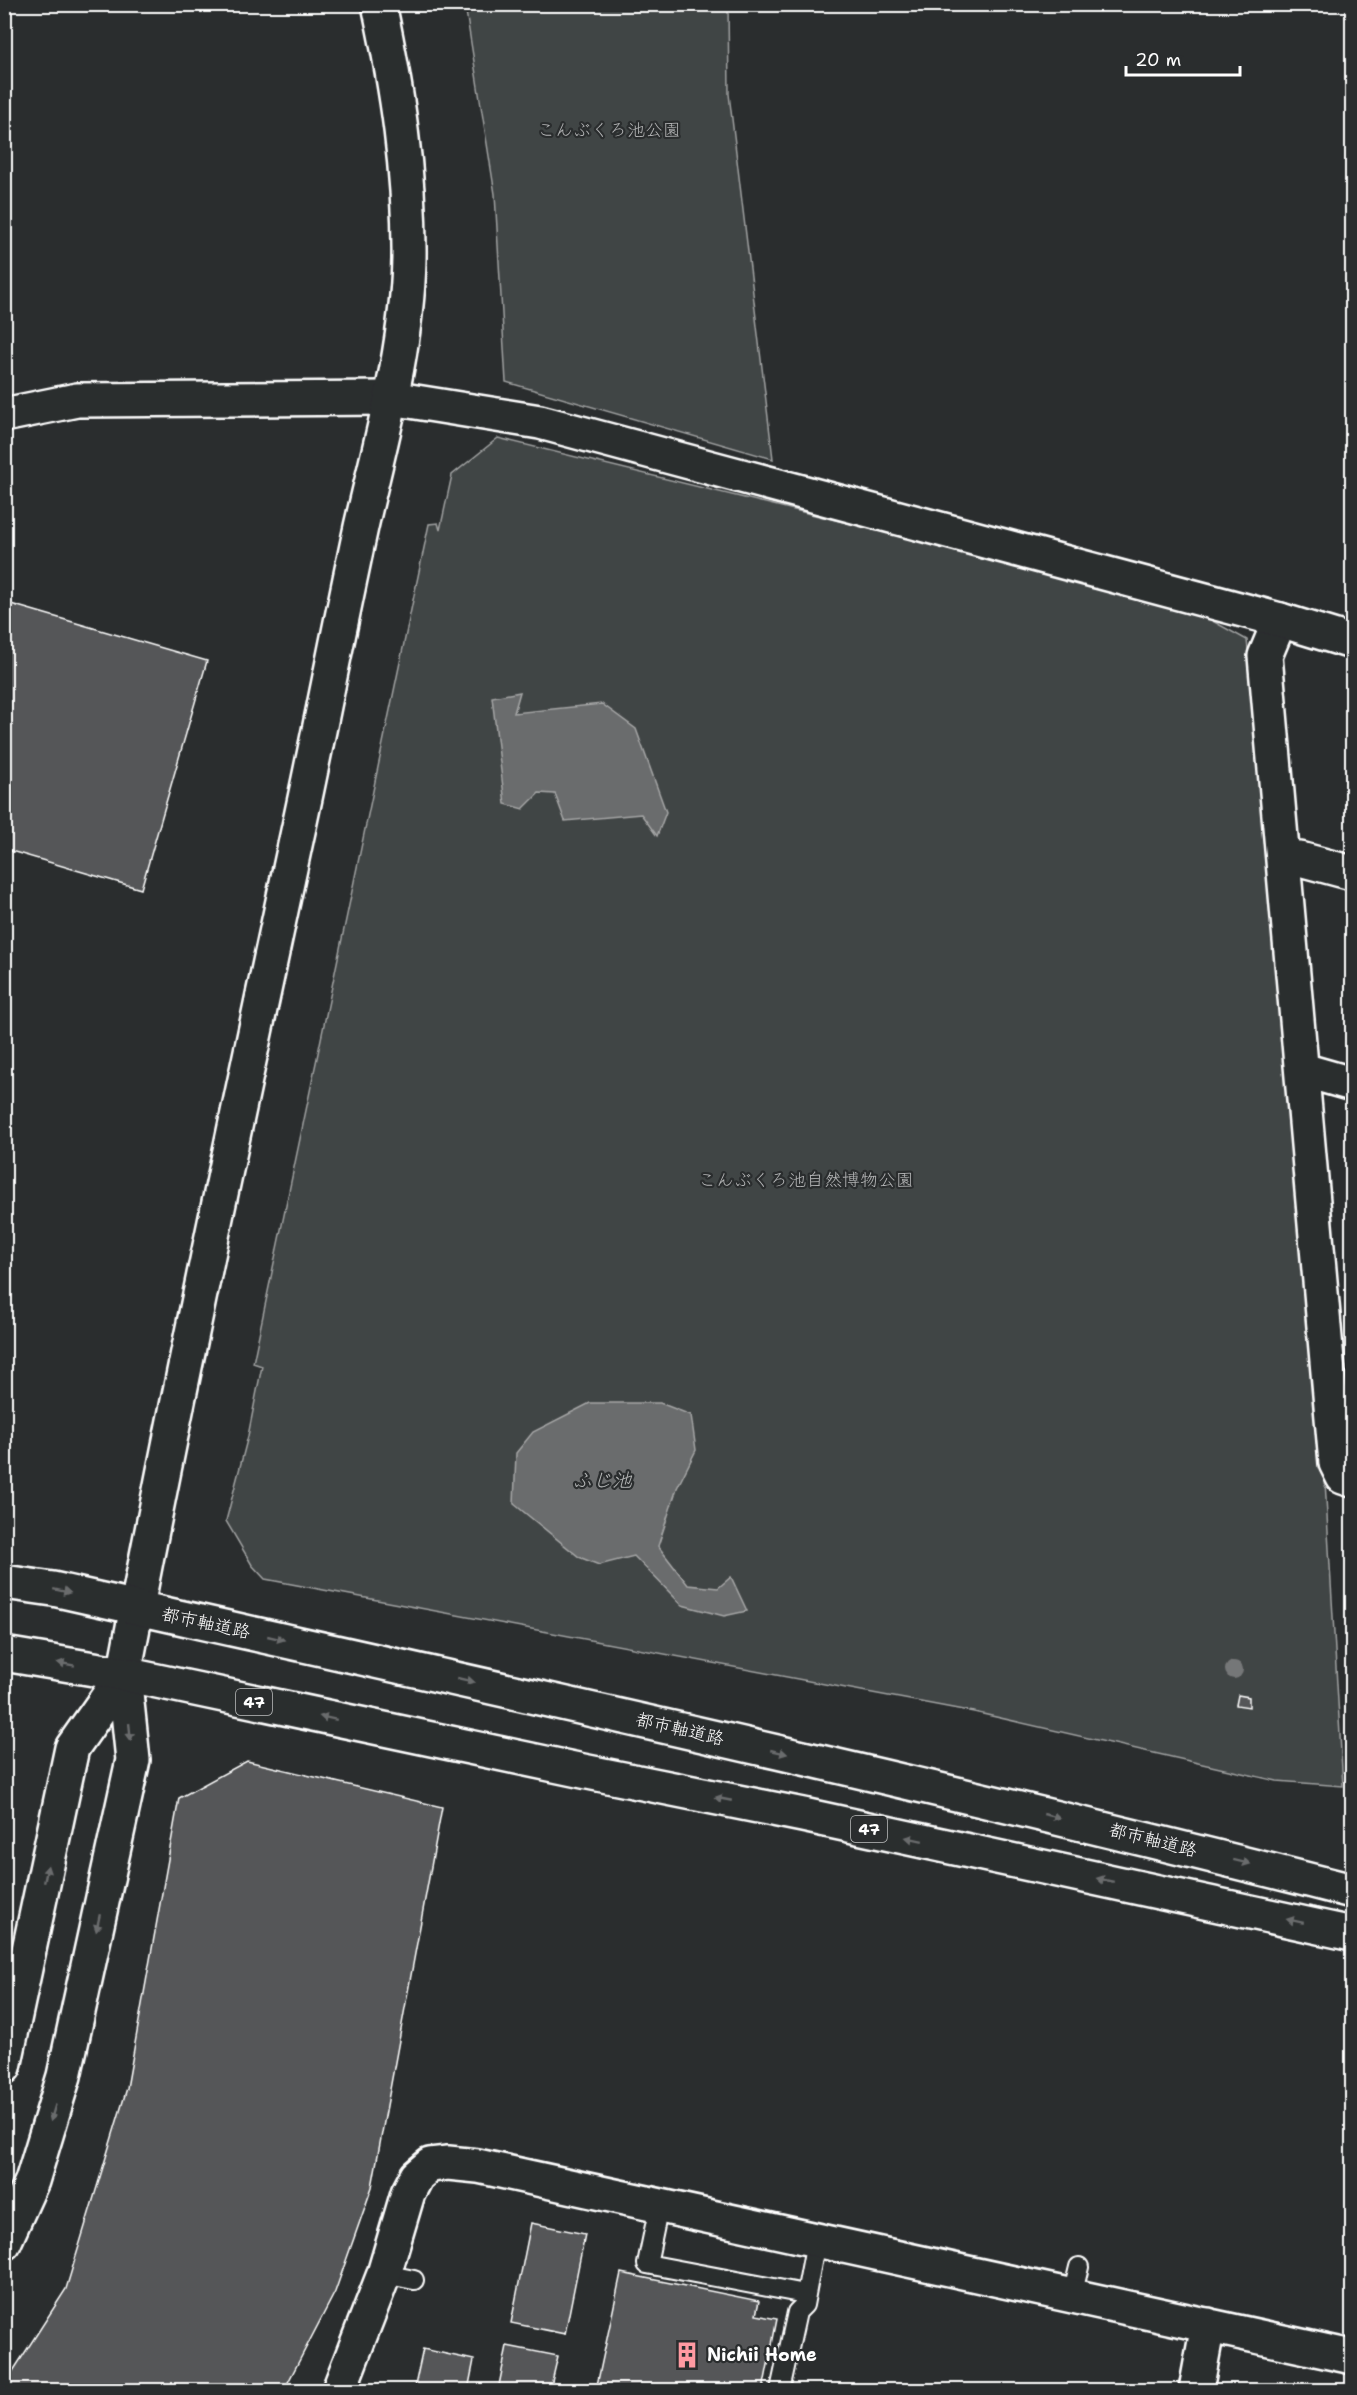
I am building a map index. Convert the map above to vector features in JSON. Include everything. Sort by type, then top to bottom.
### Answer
[{"type":"street","points":[[4,2242],[32,2181],[64,2076],[133,1760],[124,1674],[136,1608],[361,528],[391,398],[403,321],[409,261],[407,188],[398,93],[379,4]]},
{"type":"street","points":[[4,415],[78,400],[391,398],[540,422],[1280,620],[1353,642]]},
{"type":"street","points":[[1280,620],[1265,656],[1336,1463],[1343,1477],[1353,1480]]},
{"type":"street","points":[[1283,860],[1300,860],[1353,873]]},
{"type":"street","points":[[1303,1070],[1353,1084]]},
{"type":"street","name":"都市軸道路","points":[[4,1582],[53,1589],[595,1709],[1128,1833],[1353,1891]]},
{"type":"street","name":"47","points":[[4,1654],[124,1674],[548,1764],[803,1815],[1353,1934]]},
{"type":"street","points":[[4,2067],[72,1748],[124,1674]]},
{"type":"street","points":[[339,2391],[399,2277],[408,2193],[417,2176],[430,2165],[448,2163],[478,2166],[816,2241],[1076,2282],[1208,2325],[1353,2357]]},
{"type":"street","points":[[1196,2391],[1208,2325]]},
{"type":"lane","points":[[659,2206],[647,2264],[805,2294]]},
{"type":"lane","points":[[780,2391],[797,2312],[804,2305],[816,2241]]},
{"type":"green space","name":"こんぶくろ池公園","points":[[465,5],[728,5],[729,94],[773,459],[506,382],[495,194]]},
{"type":"green space","name":"こんぶくろ池自然博物公園","points":[[498,438],[872,529],[1209,619],[1247,640],[1312,1261],[1343,1786],[1277,1781],[974,1712],[265,1579],[252,1565],[226,1521],[248,1436],[262,1366],[253,1363],[429,524],[438,523],[440,530],[452,475]]},
{"type":"water","points":[[520,692],[514,713],[602,704],[636,729],[666,812],[657,836],[641,814],[565,821],[555,794],[539,793],[523,809],[505,804],[492,697]]},
{"type":"water","name":"ふじ池","points":[[590,1403],[660,1403],[691,1415],[696,1450],[677,1488],[658,1546],[688,1585],[718,1588],[731,1577],[747,1611],[724,1616],[682,1605],[634,1556],[599,1565],[579,1557],[514,1504],[516,1453],[533,1432]]},
{"type":"building","points":[[4,602],[207,661],[141,889],[4,849]]},
{"type":"building","points":[[1238,1695],[1249,1697],[1249,1707],[1236,1705]]},
{"type":"building","points":[[247,1761],[442,1807],[372,2187],[335,2292],[284,2390],[4,2390],[4,2385],[66,2289],[127,2088],[179,1798]]},
{"type":"building","points":[[531,2223],[585,2234],[565,2334],[511,2323]]},
{"type":"building","name":"Nichii Home","points":[[621,2273],[759,2301],[756,2315],[777,2319],[763,2390],[596,2390]]},
{"type":"building","points":[[507,2346],[558,2356],[550,2390],[498,2390]]},
{"type":"building","points":[[423,2349],[474,2360],[468,2390],[414,2390]]},
{"type":"place","name":"Nichii Home","points":[[687,2355]]}]
